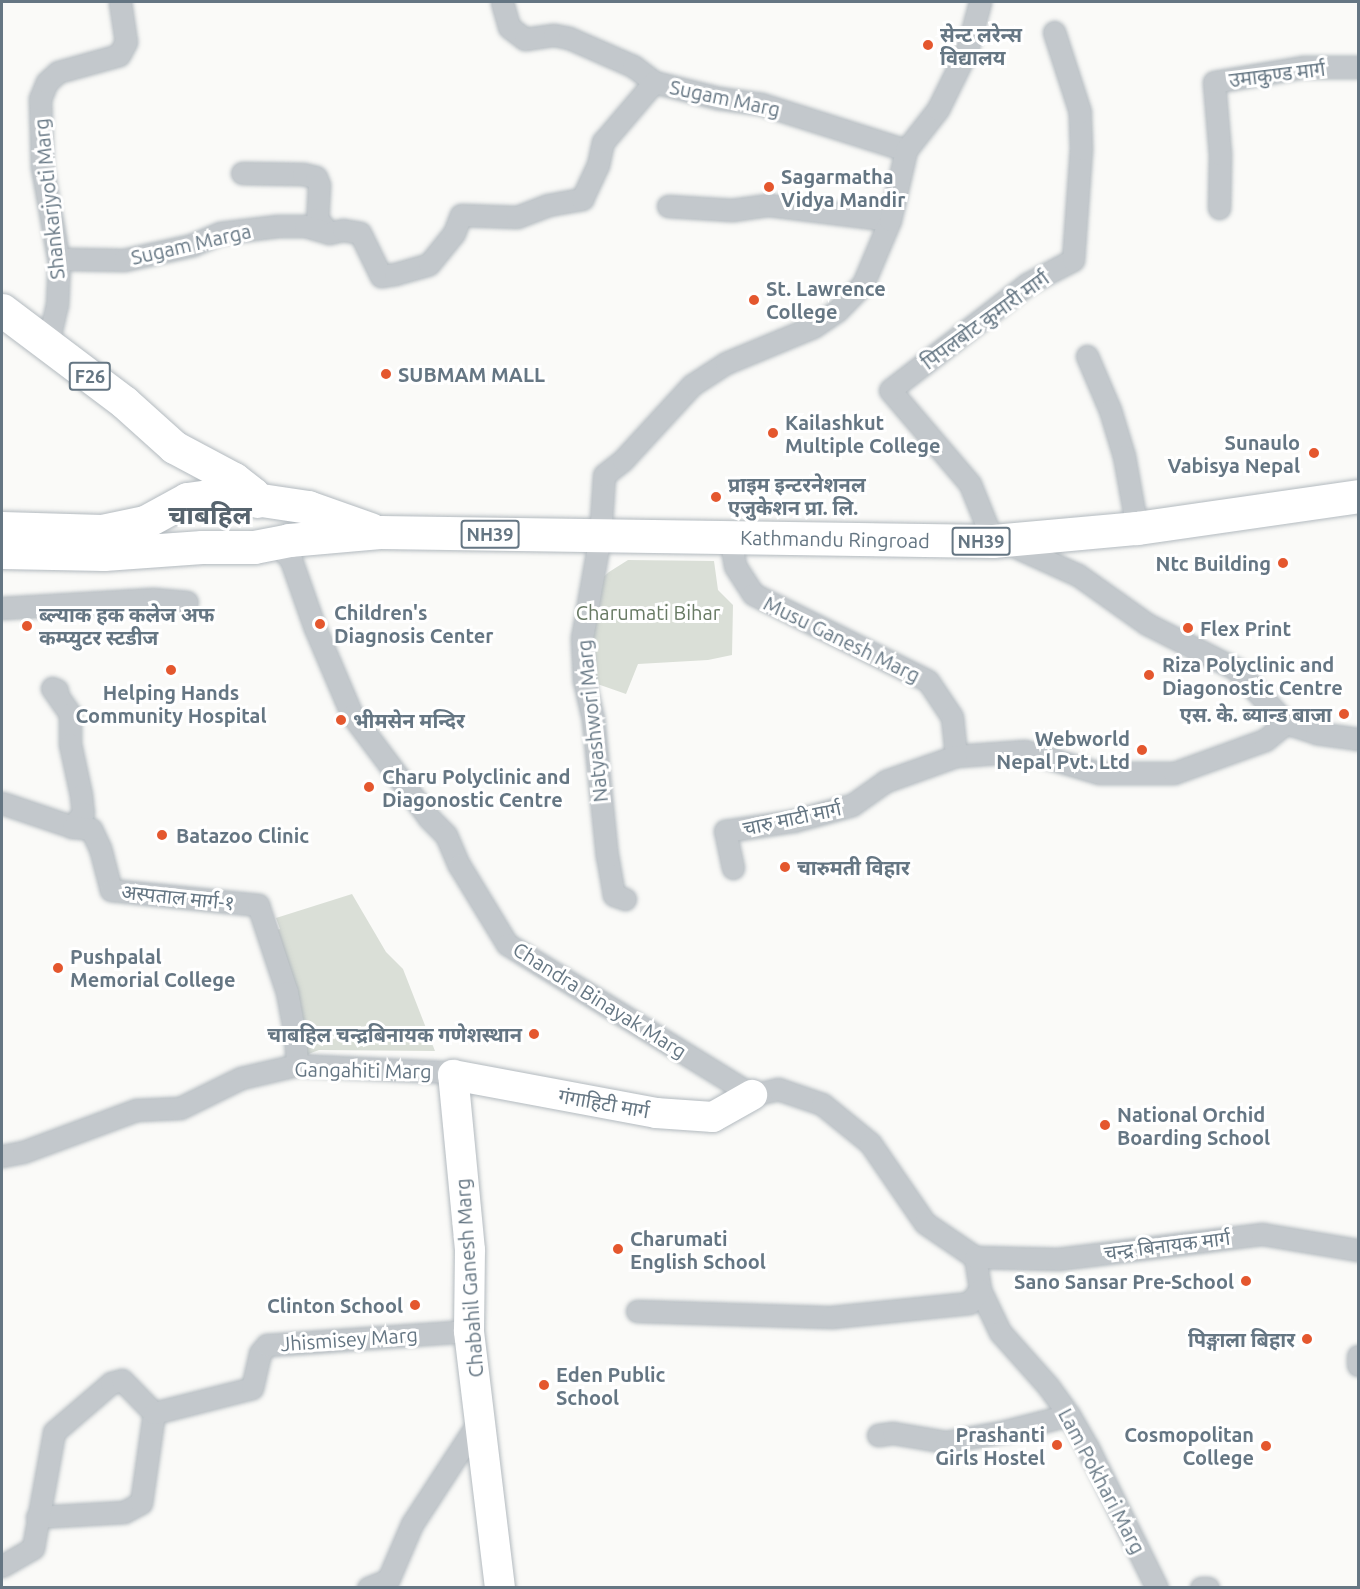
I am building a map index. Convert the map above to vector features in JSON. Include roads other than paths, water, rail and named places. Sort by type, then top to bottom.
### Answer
[{"type":"main road","name":"F26","points":[[2,310],[124,402],[174,447]]},
{"type":"main road","points":[[174,447],[184,478],[190,527],[202,547]]},
{"type":"main road","points":[[174,447],[234,479],[253,494],[264,525],[275,542]]},
{"type":"main road","name":"Kathmandu Ringroad","points":[[102,531],[145,522],[187,499],[221,494],[241,495],[257,501],[308,507],[380,532]]},
{"type":"main road","name":"Kathmandu Ringroad","points":[[2,552],[104,554],[202,547],[254,547],[275,542],[380,532],[997,541],[1137,528],[1359,496]]},
{"type":"main road","points":[[2,504],[79,522],[102,531]]},
{"type":"main road","points":[[2,528],[102,531]]},
{"type":"street","name":"Shankarjyoti Marg","points":[[48,343],[64,261],[42,167],[40,99],[47,82],[58,72],[118,55],[126,42],[120,2]]},
{"type":"street","name":"Sugam Marg","points":[[502,2],[509,27],[525,39],[554,35],[569,38],[633,66],[654,82],[718,98],[761,104],[906,150]]},
{"type":"street","points":[[600,536],[604,475],[623,460],[692,385],[726,363],[813,327],[837,311],[863,284],[890,220],[906,150],[938,109],[967,50],[980,2]]},
{"type":"street","name":"पिपलबोट कुमारी मार्ग","points":[[997,541],[970,484],[890,390],[1027,284],[1073,260],[1081,149],[1080,112],[1054,32]]},
{"type":"street","name":"उमाकुण्ड मार्ग","points":[[1219,208],[1220,154],[1214,82],[1303,67],[1359,67]]},
{"type":"street","name":"Sugam Marga","points":[[64,261],[124,260],[192,245],[220,232],[305,226],[329,233],[344,230],[360,233],[381,276],[429,264],[454,233],[461,215],[517,217],[548,205],[582,199],[598,165],[603,142],[654,82]]},
{"type":"street","points":[[242,173],[303,174],[316,177],[319,185],[316,219],[329,233]]},
{"type":"street","points":[[668,206],[732,210],[769,205],[890,220]]},
{"type":"street","points":[[1087,356],[1110,410],[1124,456],[1137,528]]},
{"type":"street","name":"Natyashwori Marg","points":[[600,536],[582,638],[584,681],[593,719],[607,857],[614,895],[625,899]]},
{"type":"street","name":"Musu Ganesh Marg","points":[[730,537],[735,566],[753,594],[927,681],[952,717],[956,756]]},
{"type":"street","points":[[997,541],[1078,575],[1147,624],[1236,669],[1286,723],[1316,733],[1359,739]]},
{"type":"street","name":"Chandra Binayak Marg","points":[[275,542],[291,560],[315,628],[352,715],[429,818],[446,835],[459,865],[507,944],[752,1095]]},
{"type":"street","points":[[2,608],[153,599],[187,602]]},
{"type":"street","points":[[57,690],[52,688],[70,714],[70,744],[83,813],[72,827]]},
{"type":"street","points":[[956,756],[1025,751],[1099,773],[1174,773],[1265,740],[1286,723]]},
{"type":"street","name":"चारु माटी मार्ग","points":[[733,867],[725,831],[793,821],[852,805],[886,781],[956,756]]},
{"type":"street","name":"अस्पताल मार्ग-१","points":[[2,803],[72,827],[91,829],[100,849],[111,890],[258,905],[287,992],[295,1035],[297,1065]]},
{"type":"street","name":"Gangahiti Marg","points":[[2,1156],[23,1152],[136,1110],[180,1108],[241,1078],[297,1065],[443,1072],[453,1075]]},
{"type":"street","name":"गंगाहिटी मार्ग","points":[[453,1075],[657,1113],[713,1117],[752,1095]]},
{"type":"street","name":"Chabahil Ganesh Marg","points":[[453,1075],[470,1250],[469,1331],[500,1587]]},
{"type":"street","points":[[637,1311],[832,1317],[969,1303],[981,1290],[975,1257],[925,1223],[870,1143],[822,1104],[778,1089],[752,1095]]},
{"type":"street","name":"चन्द्र बिनायक मार्ग","points":[[975,1257],[1058,1258],[1262,1234],[1359,1250]]},
{"type":"street","name":"Lam Pokhari Marg","points":[[981,1290],[1000,1332],[1048,1386],[1068,1414],[1088,1448],[1158,1587]]},
{"type":"street","name":"Jhismisey Marg","points":[[154,1413],[252,1388],[260,1353],[267,1345],[469,1331]]},
{"type":"street","points":[[1359,1356],[1359,1365]]},
{"type":"street","points":[[2,1566],[33,1548],[37,1517],[54,1432],[111,1383],[122,1380],[154,1413],[141,1503],[124,1512],[37,1517]]},
{"type":"street","points":[[878,1434],[893,1433],[946,1442],[1006,1431],[1068,1414]]},
{"type":"street","points":[[368,1587],[387,1580],[412,1524],[481,1418]]},
{"type":"street","points":[[1201,1587],[1208,1587]]},
{"type":"place","name":"सेन्ट लरेन्स विद्यालय","points":[[928,45]]},
{"type":"place","name":"Sagarmatha Vidya Mandir","points":[[769,187]]},
{"type":"place","name":"St. Lawrence College","points":[[754,300]]},
{"type":"place","name":"SUBMAM MALL","points":[[386,374]]},
{"type":"place","name":"Kailashkut Multiple College","points":[[773,433]]},
{"type":"place","name":"Sunaulo Vabisya Nepal","points":[[1314,453]]},
{"type":"place","name":"प्राइम इन्टरनेशनल एजुकेशन प्रा. लि.","points":[[716,497]]},
{"type":"place","name":"Ntc Building","points":[[1283,563]]},
{"type":"place","name":"Children's Diagnosis Center","points":[[320,624]]},
{"type":"place","name":"ब्ल्याक हक कलेज अफ कम्प्युटर स्टडीज","points":[[27,626]]},
{"type":"place","name":"Flex Print","points":[[1188,628]]},
{"type":"place","name":"Helping Hands Community Hospital","points":[[171,670]]},
{"type":"place","name":"Riza Polyclinic and Diagonostic Centre","points":[[1149,675]]},
{"type":"place","name":"एस. के. ब्यान्ड बाजा","points":[[1344,714]]},
{"type":"place","name":"भीमसेन मन्दिर","points":[[341,720]]},
{"type":"place","name":"Webworld Nepal Pvt. Ltd","points":[[1142,750]]},
{"type":"place","name":"Charu Polyclinic and Diagonostic Centre","points":[[369,787]]},
{"type":"place","name":"Batazoo Clinic","points":[[162,835]]},
{"type":"place","name":"चारुमती विहार","points":[[785,867]]},
{"type":"place","name":"Pushpalal Memorial College","points":[[58,968]]},
{"type":"place","name":"चाबहिल चन्द्रबिनायक गणेशस्थान","points":[[534,1034]]},
{"type":"place","name":"National Orchid Boarding School","points":[[1105,1125]]},
{"type":"place","name":"Charumati English School","points":[[618,1249]]},
{"type":"place","name":"Sano Sansar Pre-School","points":[[1246,1281]]},
{"type":"place","name":"Clinton School","points":[[415,1305]]},
{"type":"place","name":"पिङ्गाला बिहार","points":[[1307,1339]]},
{"type":"place","name":"Eden Public School","points":[[544,1385]]},
{"type":"place","name":"Prashanti Girls Hostel","points":[[1057,1445]]},
{"type":"place","name":"Cosmopolitan College","points":[[1266,1446]]},
{"type":"district","name":"चाबहिल","points":[[210,515]]},
{"type":"park label","name":"Charumati Bihar","points":[[648,612]]}]
